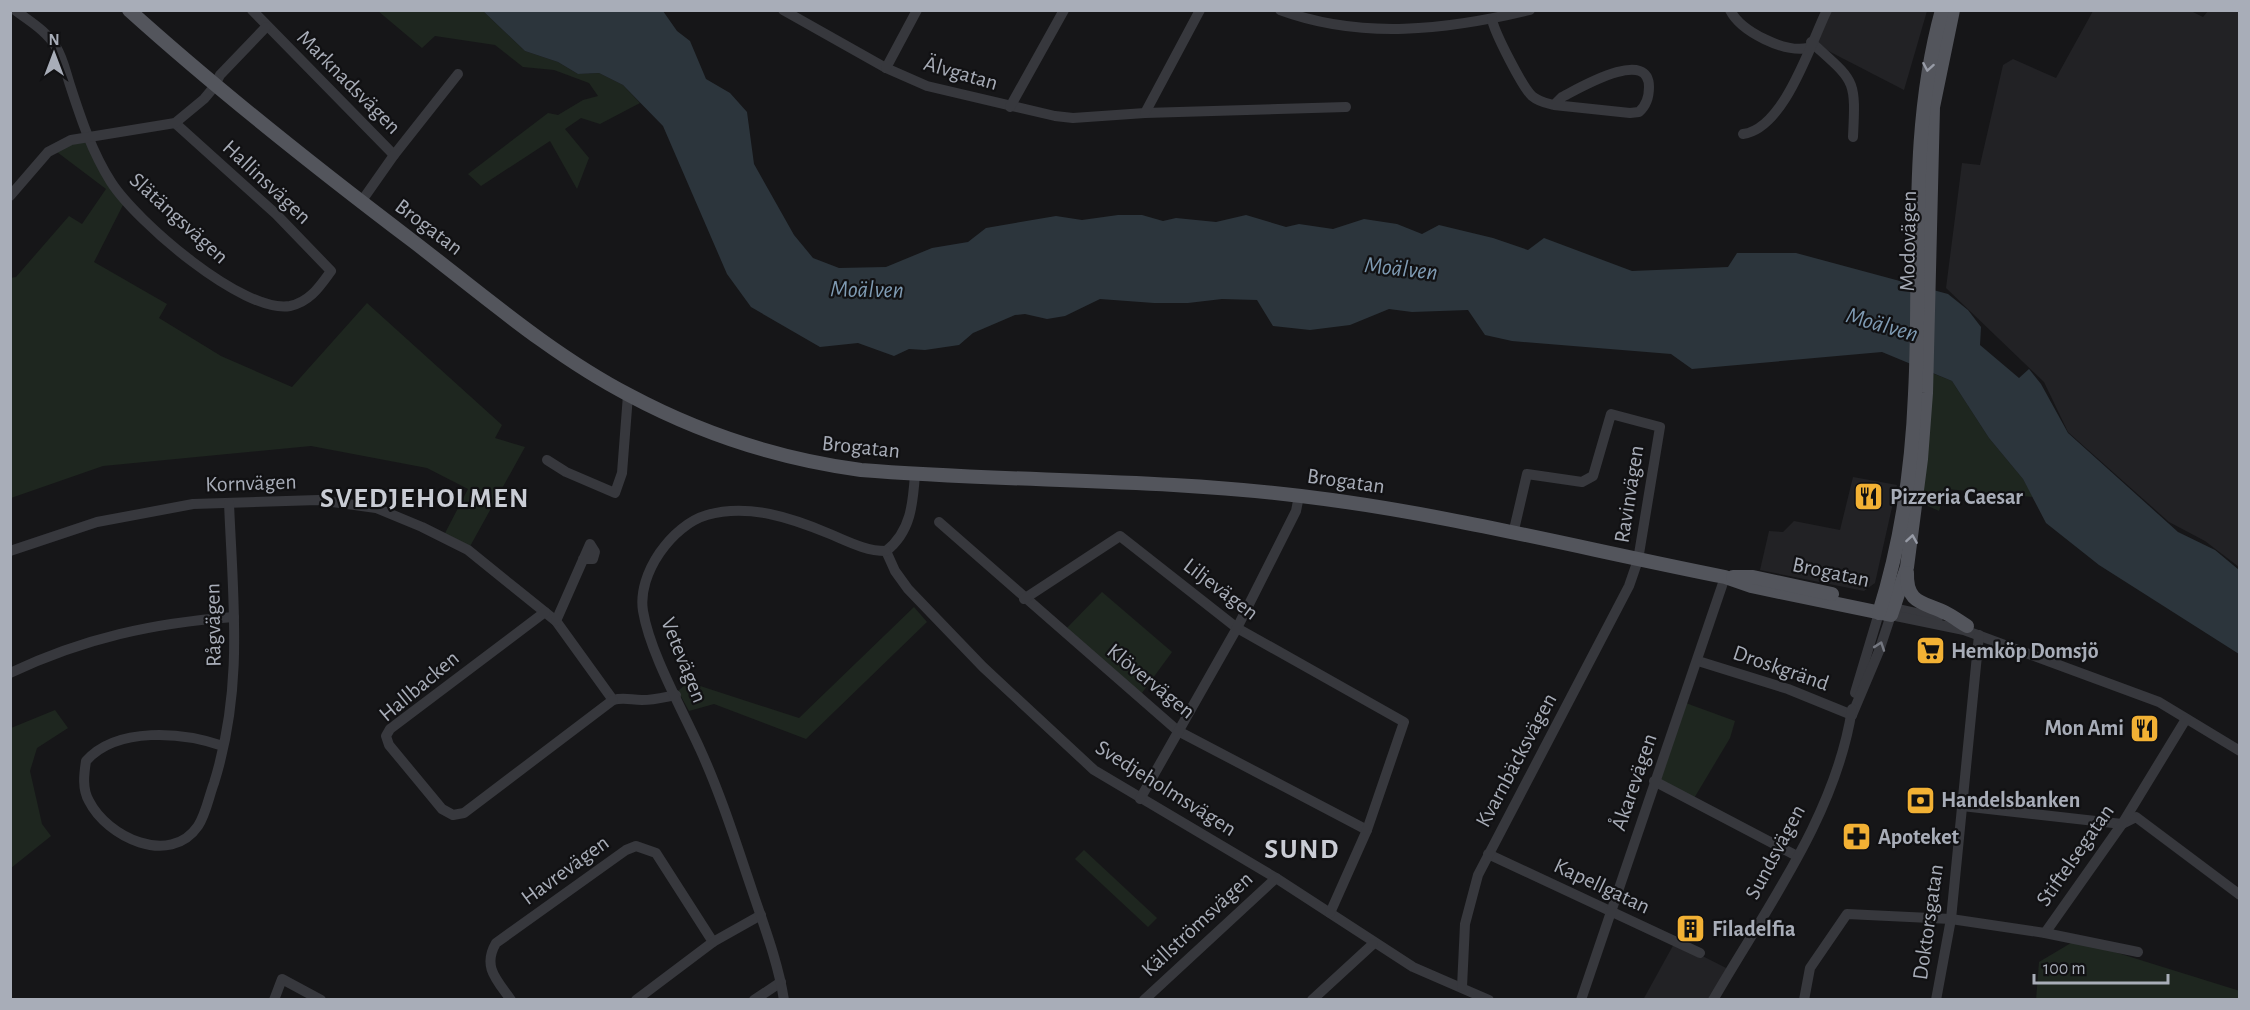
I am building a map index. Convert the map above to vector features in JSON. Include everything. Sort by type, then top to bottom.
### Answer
[{"type":"main road","name":"Brogatan","points":[[129,10],[214,87],[361,202],[562,353],[628,395],[701,429],[755,449],[813,464],[915,474],[1203,488],[1299,496],[1423,513],[1513,534],[1725,577],[1751,586],[1886,610]]},
{"type":"main road","name":"Modovägen","points":[[1886,610],[1907,567],[1918,491],[1923,261],[1922,106],[1929,57],[1941,10]]},
{"type":"main road","name":"Modovägen","points":[[1923,261],[1933,107],[1953,10]]},
{"type":"main road","name":"Modovägen","points":[[1886,610],[1921,393]]},
{"type":"main road","points":[[1907,567],[1907,585],[1912,597],[1927,607],[1945,612],[1967,626]]},
{"type":"street","name":"Slätängsvägen","points":[[15,10],[46,34],[57,47],[87,136],[111,183],[125,201],[194,263],[226,285],[269,306],[292,305],[315,294],[331,271]]},
{"type":"street","name":"Marknadsvägen","points":[[252,10],[266,27],[394,155]]},
{"type":"street","name":"Älvgatan","points":[[783,10],[886,68],[939,91],[1072,118],[1144,113],[1346,107]]},
{"type":"street","points":[[886,68],[917,10]]},
{"type":"street","points":[[1010,107],[1064,10]]},
{"type":"street","points":[[1144,113],[1200,10]]},
{"type":"street","points":[[1280,10],[1320,21],[1392,30],[1430,29],[1492,20],[1530,10]]},
{"type":"street","points":[[1730,10],[1736,21],[1748,31],[1796,51],[1810,45]]},
{"type":"street","points":[[1743,134],[1756,133],[1782,107],[1827,10]]},
{"type":"street","points":[[1492,20],[1497,38],[1531,95],[1542,103],[1554,105],[1640,112],[1647,100],[1649,84],[1646,76],[1640,71],[1622,70],[1562,97],[1554,105]]},
{"type":"street","points":[[10,196],[48,152],[87,136],[175,123],[214,87],[220,75],[266,27]]},
{"type":"street","points":[[1810,45],[1852,82],[1855,95],[1853,137]]},
{"type":"street","name":"Marknadsvägen","points":[[361,202],[394,155],[459,75]]},
{"type":"street","name":"Hallinsvägen","points":[[175,123],[276,214],[331,271]]},
{"type":"street","points":[[547,460],[566,472],[615,493],[622,473],[628,395]]},
{"type":"street","name":"Ravinvägen","points":[[1513,534],[1527,474],[1582,482],[1593,476],[1611,414],[1660,427],[1638,560]]},
{"type":"street","points":[[886,551],[897,543],[907,528],[915,474]]},
{"type":"street","points":[[1140,799],[1237,628],[1296,511],[1299,496]]},
{"type":"street","name":"Kornvägen","points":[[10,551],[97,522],[192,504],[318,500],[376,508],[422,527],[468,550],[545,612],[556,621],[613,700]]},
{"type":"street","name":"Rågvägen","points":[[223,746],[173,736],[138,737],[106,744],[86,761],[85,786],[88,800],[96,812],[127,837],[141,844],[169,844],[186,837],[198,826],[220,762],[233,694],[236,644],[229,503]]},
{"type":"street","name":"Vetevägen","points":[[784,999],[760,915],[719,793],[656,649],[643,609],[646,584],[657,555],[678,529],[706,515],[734,511],[761,513],[797,520],[871,551],[886,551]]},
{"type":"street","name":"Klövervägen","points":[[939,522],[1024,599],[1178,731],[1367,830]]},
{"type":"street","name":"Liljevägen","points":[[1024,599],[1120,536],[1237,628],[1404,722],[1367,830]]},
{"type":"street","name":"Svedjeholmsvägen","points":[[886,551],[895,571],[909,589],[983,667],[1094,770],[1276,878],[1373,944],[1413,967],[1489,999]]},
{"type":"street","points":[[556,621],[583,559]]},
{"type":"street","name":"Kvarnbäcksvägen","points":[[1462,987],[1466,916],[1478,875],[1629,586],[1638,560]]},
{"type":"street","name":"Åkarevägen","points":[[1581,999],[1725,577]]},
{"type":"street","points":[[1886,610],[1967,626],[1979,635]]},
{"type":"street","points":[[1886,610],[1979,635],[2158,702],[2240,751]]},
{"type":"street","name":"Sundsvägen","points":[[1713,999],[1797,856],[1829,790],[1851,715],[1858,680],[1886,610]]},
{"type":"street","name":"Hallbacken","points":[[545,612],[390,729],[386,736],[389,745],[442,809],[453,815],[464,813],[613,700]]},
{"type":"street","points":[[10,673],[73,646],[121,632],[186,621],[234,617]]},
{"type":"street","name":"Doktorsgatan","points":[[1936,999],[1951,919],[1979,635]]},
{"type":"street","name":"Droskgränd","points":[[1698,661],[1788,689],[1851,715]]},
{"type":"street","points":[[613,700],[624,697],[654,700],[676,695]]},
{"type":"street","name":"Stiftelsegatan","points":[[2138,952],[2045,933],[2122,824],[2186,719]]},
{"type":"street","points":[[1654,781],[1797,856]]},
{"type":"street","points":[[1962,806],[2122,824],[2136,817],[2240,895]]},
{"type":"street","points":[[1330,913],[1367,830]]},
{"type":"street","name":"Havrevägen","points":[[511,999],[489,965],[490,954],[496,943],[626,850],[636,846],[656,853],[713,942]]},
{"type":"street","name":"Kapellgatan","points":[[1488,854],[1700,953]]},
{"type":"street","name":"Källströmsvägen","points":[[1144,999],[1276,878]]},
{"type":"street","points":[[1804,999],[1810,968],[1847,914],[1951,919],[2045,933]]},
{"type":"street","points":[[636,999],[713,942],[760,915]]},
{"type":"street","points":[[1312,999],[1373,944]]},
{"type":"street","points":[[274,999],[282,979],[321,999]]},
{"type":"street","points":[[754,999],[781,982]]},
{"type":"shaded area","points":[[378,11],[483,11],[525,51],[558,62],[578,74],[599,73],[623,85],[640,103],[600,124],[581,118],[565,129],[589,158],[577,189],[550,141],[481,186],[468,174],[548,113],[558,115],[583,100],[598,96],[589,83],[554,70],[523,67],[495,45],[435,36],[422,48]]},
{"type":"shaded area","points":[[1827,11],[1927,11],[1904,90],[1811,42]]},
{"type":"shaded area","points":[[2093,11],[2191,11],[2203,17],[2208,11],[2239,11],[2239,567],[2205,541],[2169,522],[2068,432],[2044,382],[1946,288],[1962,163],[1980,165],[2003,65],[2013,59],[2056,78]]},
{"type":"shaded area","points":[[87,136],[125,201],[94,262],[167,304],[159,318],[221,356],[292,387],[367,303],[502,425],[495,438],[525,447],[468,550],[443,537],[468,489],[427,468],[311,446],[103,466],[11,498],[10,278],[16,277],[69,216],[82,224],[106,189],[53,149]]},
{"type":"shaded area","points":[[1927,371],[1952,381],[1989,438],[2023,479],[2033,497],[1946,489],[1939,511],[1917,501]]},
{"type":"shaded area","points":[[1853,477],[1897,485],[1875,583],[1864,591],[1760,570],[1769,531],[1783,532],[1794,521],[1840,530]]},
{"type":"shaded area","points":[[1102,592],[1172,652],[1139,697],[1063,632]]},
{"type":"shaded area","points":[[914,607],[927,622],[806,739],[714,704],[689,711],[678,691],[688,682],[799,718]]},
{"type":"shaded area","points":[[1683,702],[1735,721],[1730,738],[1693,800],[1654,781]]},
{"type":"shaded area","points":[[55,710],[68,728],[37,748],[30,771],[42,824],[51,836],[11,868],[11,728]]},
{"type":"shaded area","points":[[1084,850],[1157,918],[1148,927],[1075,859]]},
{"type":"shaded area","points":[[2076,940],[2240,991],[2239,1000],[2036,1000],[2039,962]]},
{"type":"shaded area","points":[[1675,942],[1730,970],[1713,999],[1643,1000]]},
{"type":"water","name":"Moälven","points":[[483,11],[663,11],[677,31],[690,41],[706,79],[730,93],[747,112],[754,164],[794,235],[813,258],[839,268],[886,267],[932,248],[968,242],[986,228],[1056,216],[1082,220],[1118,215],[1142,215],[1163,221],[1176,218],[1216,222],[1246,215],[1286,227],[1299,224],[1333,229],[1364,219],[1397,224],[1422,234],[1439,225],[1493,238],[1528,250],[1544,238],[1632,271],[1728,267],[1737,253],[1796,253],[1948,294],[1968,310],[1981,327],[1980,345],[2019,378],[2029,369],[2041,384],[2068,433],[2178,532],[2215,550],[2239,570],[2239,654],[2099,565],[2046,523],[2023,479],[1989,438],[1952,381],[1882,352],[1692,369],[1671,354],[1512,341],[1485,335],[1468,310],[1412,312],[1389,309],[1350,325],[1310,330],[1273,326],[1257,300],[1222,299],[1188,303],[1154,303],[1100,299],[1065,316],[1047,319],[1025,314],[1015,315],[973,333],[959,345],[925,350],[909,349],[894,356],[858,343],[820,347],[751,307],[727,274],[663,126],[623,85],[599,73],[578,74],[558,62],[525,51]]},
{"type":"place","name":"Pizzeria Caesar","points":[[1869,497]]},
{"type":"place","name":"Hemköp Domsjö","points":[[1930,651]]},
{"type":"place","name":"Mon Ami","points":[[2145,728]]},
{"type":"place","name":"Handelsbanken","points":[[1920,800]]},
{"type":"place","name":"Apoteket","points":[[1857,837]]},
{"type":"place","name":"Filadelfia","points":[[1691,929]]},
{"type":"district","name":"SVEDJEHOLMEN","points":[[425,499]]},
{"type":"district","name":"SUND","points":[[1302,850]]}]
